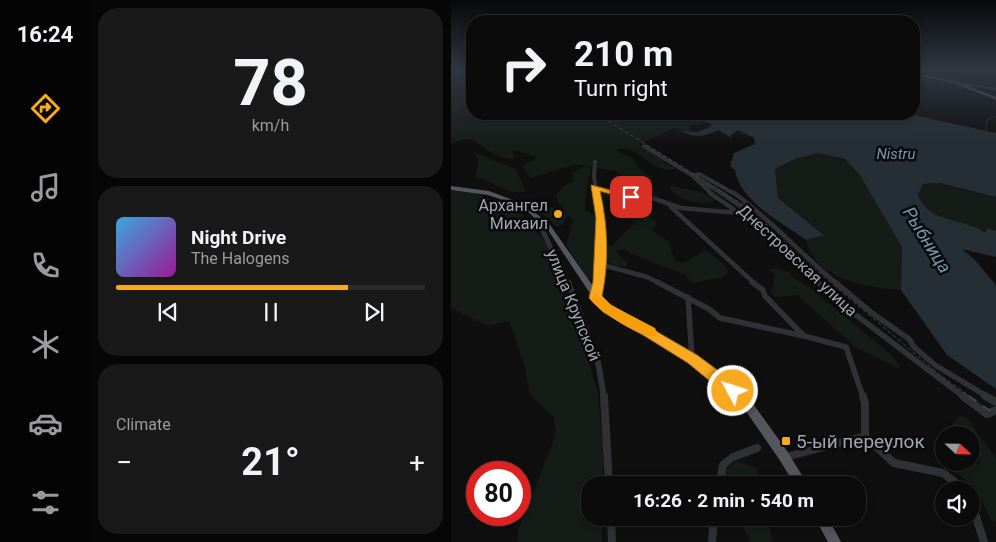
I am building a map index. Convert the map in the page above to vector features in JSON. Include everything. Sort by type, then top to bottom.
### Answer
[{"type":"highway","points":[[451,188],[489,193],[523,207],[536,217],[556,236],[595,298],[607,309],[648,331],[693,359],[745,401],[796,476]]},
{"type":"highway","points":[[826,526],[835,542]]},
{"type":"street","name":"Днестровская улица","points":[[644,146],[696,175],[731,191],[750,205],[810,261],[872,313],[909,339],[911,345],[933,362],[996,402]]},
{"type":"street","points":[[595,162],[594,187],[601,218],[599,282],[595,298]]},
{"type":"street","name":"Днестровская улица","points":[[696,175],[751,213],[805,265],[804,269],[848,309],[987,414],[996,410]]},
{"type":"street","points":[[594,187],[631,197],[655,199],[681,208],[739,213],[707,190],[696,175]]},
{"type":"street","points":[[672,205],[671,207],[693,230],[742,274],[763,290],[765,296],[804,336]]},
{"type":"street","name":"улица Крупской","points":[[536,217],[566,276],[598,362],[604,397],[608,476]]},
{"type":"street","points":[[599,264],[647,277],[688,297],[720,318],[846,347],[865,403],[865,436],[895,463],[943,473],[953,481]]},
{"type":"street","points":[[688,297],[693,359]]},
{"type":"street","points":[[785,458],[865,436]]},
{"type":"street","points":[[721,476],[723,465],[733,457],[757,448]]},
{"type":"street","points":[[611,526],[612,542]]},
{"type":"street","points":[[711,542],[713,526]]},
{"type":"street","points":[[979,526],[984,542]]},
{"type":"shaded area","points":[[451,95],[466,95],[466,120],[698,120],[704,122],[702,124],[690,125],[690,131],[681,131],[675,128],[640,144],[663,159],[664,163],[675,167],[675,169],[667,170],[660,168],[632,151],[617,149],[617,151],[633,158],[638,167],[653,179],[656,198],[644,195],[615,171],[576,164],[531,178],[523,166],[537,157],[512,150],[515,159],[499,156],[467,139],[451,144]]},
{"type":"shaded area","points":[[475,153],[516,169],[526,192],[506,190],[476,177],[478,160]]},
{"type":"shaded area","points":[[818,153],[845,159],[859,174],[902,247],[901,290],[873,287],[844,279],[819,264],[811,253],[806,240],[824,234],[778,198],[775,169],[795,159]]},
{"type":"shaded area","points":[[585,166],[591,168],[586,192],[585,210],[595,215],[606,246],[612,246],[634,223],[620,207],[598,193],[600,190],[624,197],[640,206],[657,224],[652,230],[668,241],[675,260],[684,263],[705,250],[725,265],[728,273],[723,277],[693,283],[683,274],[624,249],[617,249],[616,252],[628,263],[626,266],[617,266],[605,261],[591,280],[587,278],[566,245],[573,222],[568,215],[562,225],[557,227],[536,208],[537,203],[541,201],[556,210],[564,209],[558,202],[556,195],[564,186],[574,181],[572,173]]},
{"type":"shaded area","points":[[940,183],[996,197],[996,231],[991,228],[983,232],[928,210],[918,195],[923,184]]},
{"type":"shaded area","points":[[672,186],[704,193],[714,199],[713,201],[701,203],[689,201],[673,192],[669,188]]},
{"type":"shaded area","points":[[451,190],[474,193],[512,207],[522,215],[549,246],[581,332],[598,394],[603,476],[581,476],[581,526],[602,526],[602,542],[518,542],[520,526],[531,526],[531,497],[556,434],[554,418],[530,395],[525,367],[509,321],[488,326],[451,308]]},
{"type":"shaded area","points":[[770,269],[790,272],[793,278],[810,288],[889,353],[900,366],[898,368],[855,347],[797,295],[778,297],[771,294],[775,276]]},
{"type":"shaded area","points":[[960,415],[967,418],[973,426],[953,426],[953,423]]},
{"type":"shaded area","points":[[980,436],[996,458],[996,521],[991,520],[980,497],[980,481],[967,481],[952,471],[980,471]]},
{"type":"shaded area","points":[[736,461],[756,468],[759,476],[725,476],[726,470]]},
{"type":"shaded area","points":[[743,526],[769,526],[773,542],[750,542]]},
{"type":"water","name":"Nistru","points":[[920,116],[996,133],[996,197],[940,183],[923,184],[918,195],[922,203],[934,214],[976,227],[983,232],[988,228],[996,231],[996,257],[962,249],[975,260],[996,285],[996,389],[947,355],[901,290],[902,247],[859,174],[845,159],[818,153],[795,159],[775,169],[778,198],[824,235],[806,240],[753,201],[745,192],[735,170],[730,166],[734,153],[755,144],[754,138],[738,130],[730,136],[733,139],[719,130],[700,136],[686,134],[681,131],[698,132],[710,127],[711,124],[699,120],[920,120]]},
{"type":"waterway","points":[[986,131],[987,120],[996,116]]},
{"type":"railway","points":[[607,120],[750,209],[802,258],[940,375],[971,397]]},
{"type":"railway","points":[[969,396],[996,415]]},
{"type":"slow traffic","points":[[596,299],[607,309],[650,332]]},
{"type":"place","name":"Архангел Михаил","points":[[558,214]]},
{"type":"place","name":"5-ый переулок","points":[[786,441]]},
{"type":"route","points":[[631,197],[611,190],[594,187],[601,218],[599,282],[595,298],[607,309],[667,342],[693,359],[733,391]]},
{"type":"water label","name":"Рыбница","points":[[927,240]]}]
